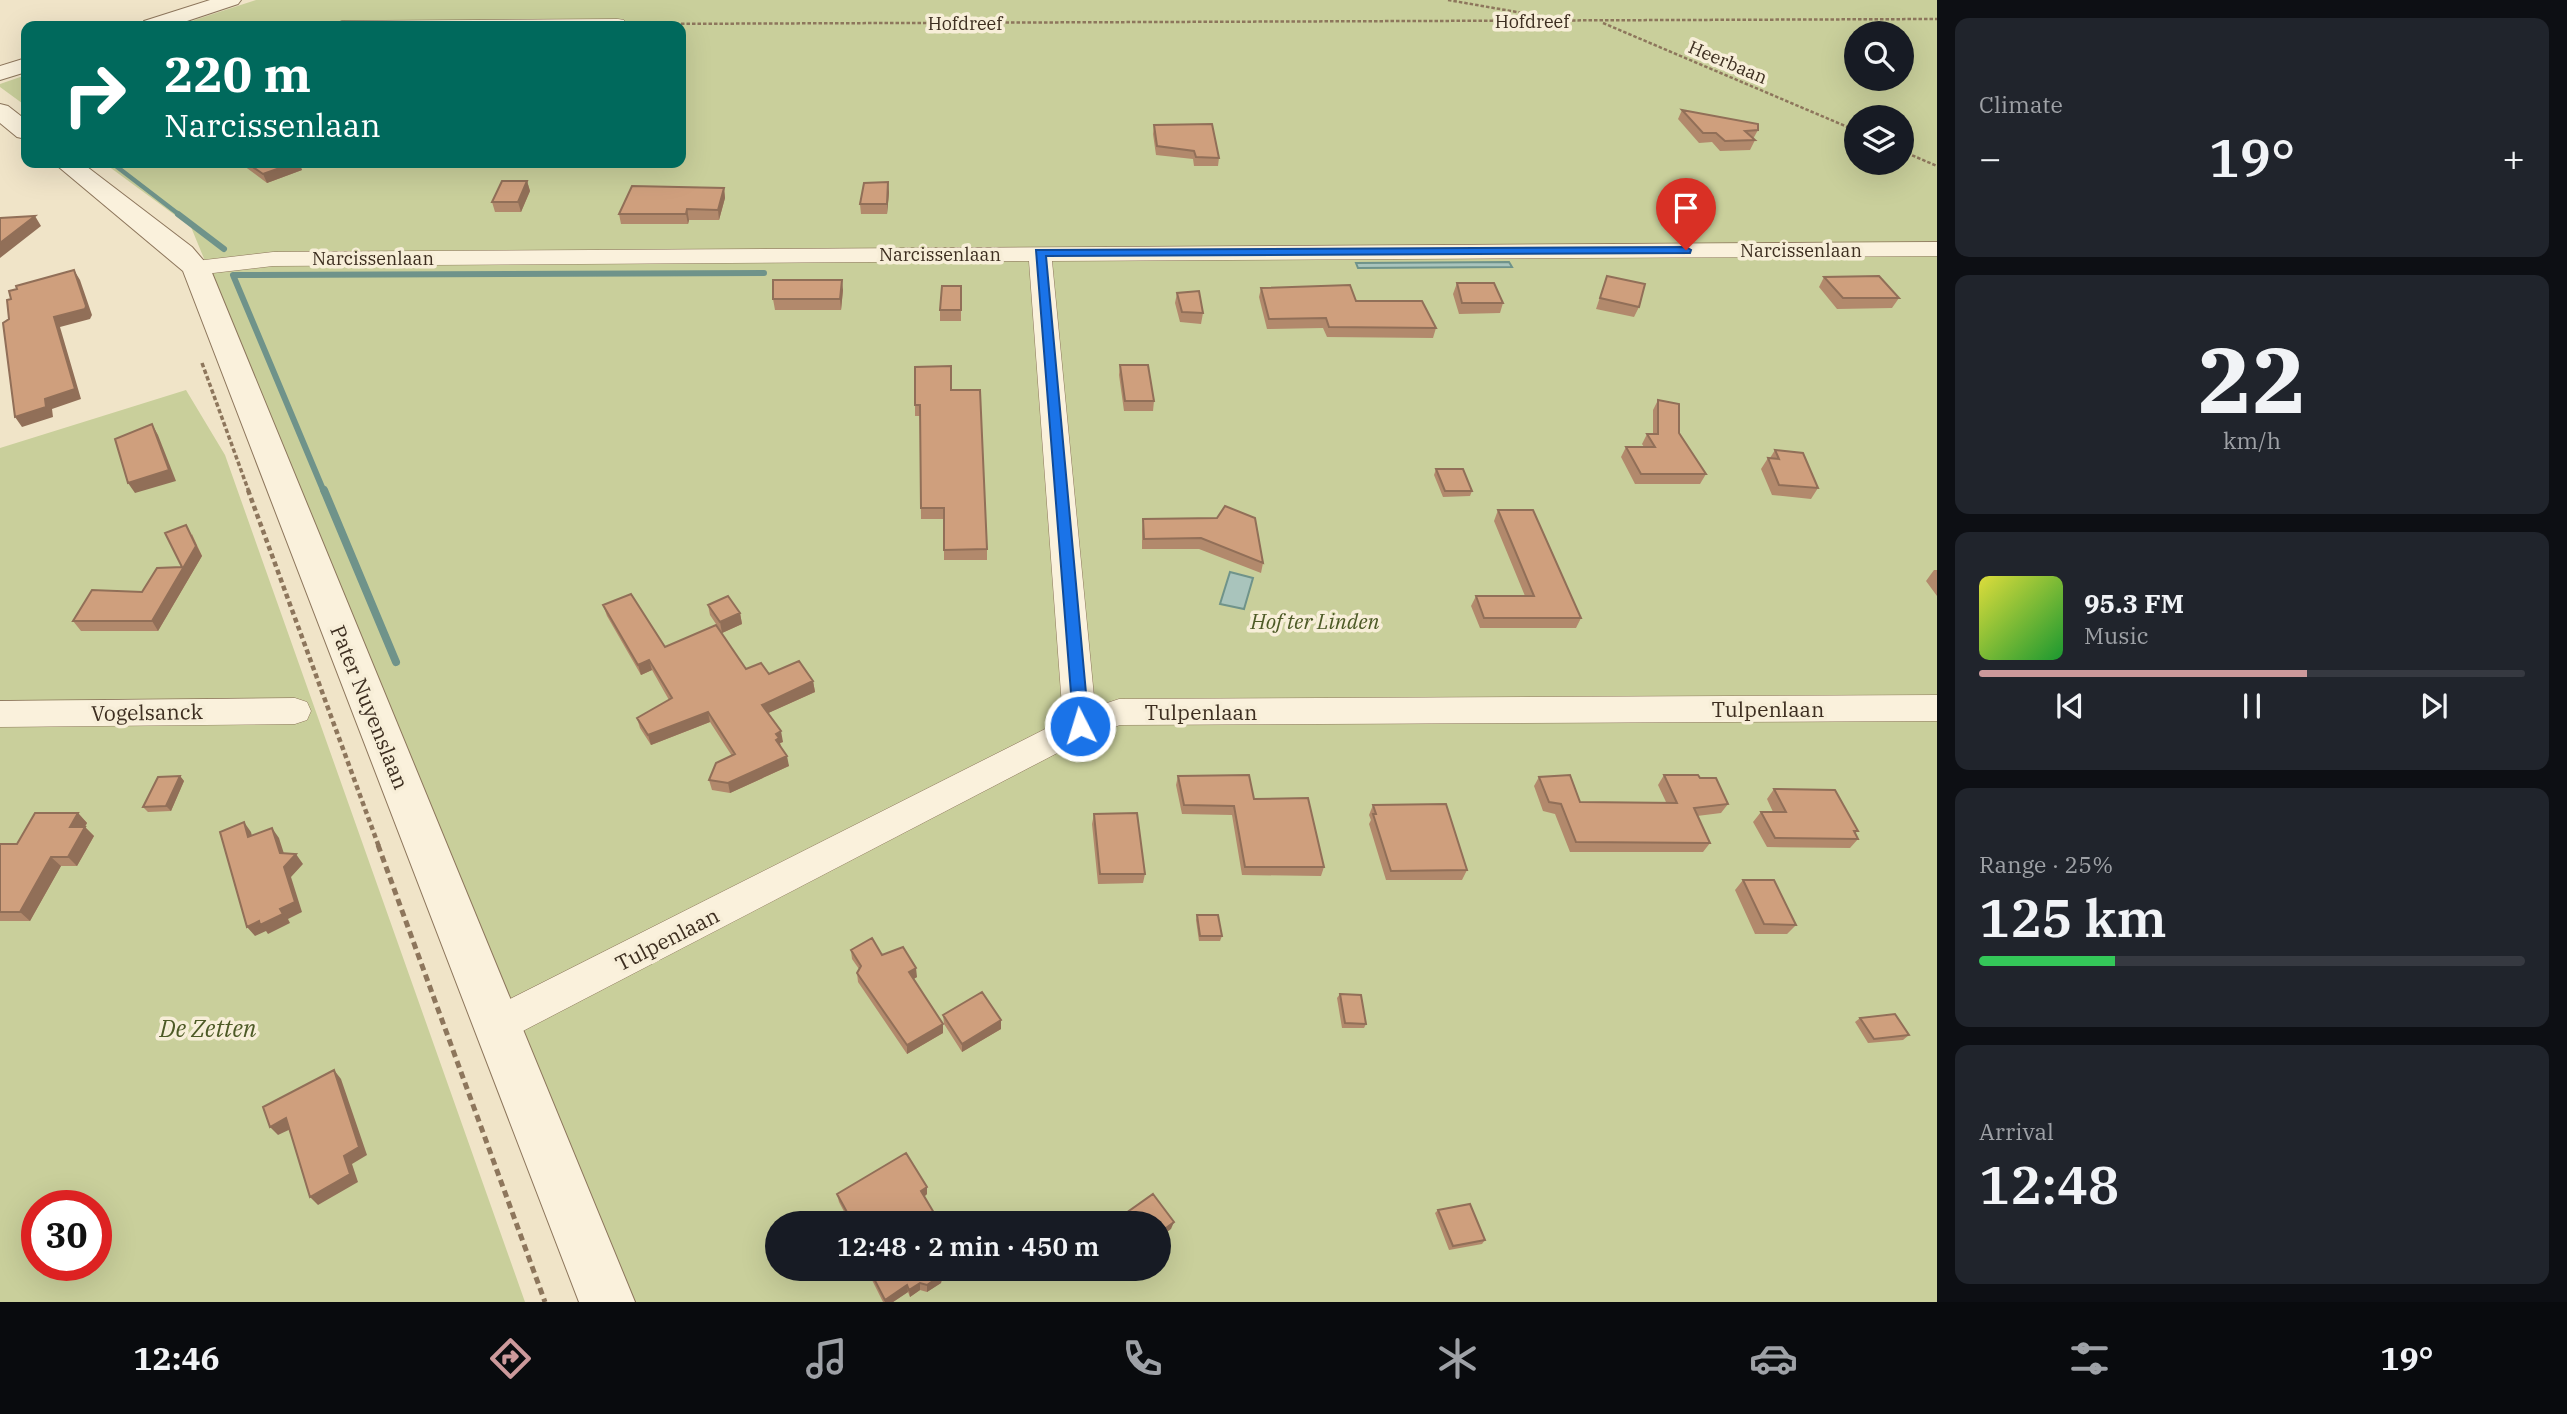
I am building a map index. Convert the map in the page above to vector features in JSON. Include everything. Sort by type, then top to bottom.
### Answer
[{"type":"street","points":[[169,21],[230,0]]},
{"type":"street","points":[[0,73],[21,67]]},
{"type":"street","points":[[0,111],[21,128]]},
{"type":"street","name":"Pater Nuyenslaan","points":[[72,168],[182,253],[196,268],[607,1302]]},
{"type":"street","name":"Narcissenlaan","points":[[196,268],[273,259],[1937,249]]},
{"type":"street","points":[[1040,253],[1080,726]]},
{"type":"street","name":"Tulpenlaan","points":[[498,1025],[1080,726],[1119,712],[1937,708]]},
{"type":"street","name":"Vogelsanck","points":[[0,714],[295,711]]},
{"type":"path","points":[[1448,0],[1570,21]]},
{"type":"path","points":[[1588,21],[1937,19]]},
{"type":"path","name":"Hofdreef","points":[[686,24],[1588,21]]},
{"type":"path","name":"Heerbaan","points":[[1588,21],[1613,25],[1844,125]]},
{"type":"path","points":[[1914,156],[1937,166]]},
{"type":"path","points":[[295,711],[370,706]]},
{"type":"green space","name":"Hof ter Linden","points":[[256,0],[1937,0],[1937,1302],[633,1302],[191,227],[111,168],[686,168],[686,21],[191,21]]},
{"type":"green space","points":[[21,77],[21,102],[0,87],[0,84]]},
{"type":"green space","name":"De Zetten","points":[[186,390],[225,455],[525,1302],[0,1302],[0,448]]},
{"type":"water","points":[[1509,262],[1512,267],[1358,268],[1356,263]]},
{"type":"water","points":[[1230,572],[1253,578],[1244,609],[1220,604]]},
{"type":"building","points":[[1682,110],[1758,124],[1758,130],[1745,131],[1755,140],[1725,141],[1716,133],[1703,133]]},
{"type":"building","points":[[1212,124],[1219,158],[1196,157],[1194,151],[1157,146],[1154,125]]},
{"type":"building","points":[[254,168],[280,168],[263,174]]},
{"type":"building","points":[[502,181],[527,181],[518,202],[492,202]]},
{"type":"building","points":[[888,182],[887,204],[860,204],[864,183]]},
{"type":"building","points":[[632,186],[724,188],[718,210],[687,209],[686,214],[619,214]]},
{"type":"building","points":[[35,216],[0,243],[0,218]]},
{"type":"building","points":[[74,270],[85,309],[54,317],[75,389],[45,399],[46,407],[15,417],[3,323],[9,319],[9,291],[17,289],[16,286]]},
{"type":"building","points":[[1607,276],[1645,284],[1639,307],[1600,298]]},
{"type":"building","points":[[1879,276],[1899,298],[1843,298],[1824,277]]},
{"type":"building","points":[[773,280],[842,280],[840,299],[773,299]]},
{"type":"building","points":[[1457,283],[1494,283],[1503,303],[1462,303]]},
{"type":"building","points":[[1350,285],[1356,301],[1422,301],[1436,328],[1329,327],[1326,318],[1269,319],[1261,288]]},
{"type":"building","points":[[942,286],[961,286],[961,310],[940,310]]},
{"type":"building","points":[[1199,291],[1203,313],[1182,312],[1177,293]]},
{"type":"building","points":[[1120,365],[1148,365],[1154,401],[1125,401]]},
{"type":"building","points":[[951,366],[951,390],[980,390],[987,549],[944,550],[944,508],[921,508],[920,405],[915,405],[915,367]]},
{"type":"building","points":[[1658,400],[1679,404],[1679,433],[1706,474],[1641,474],[1626,447],[1655,447],[1647,434],[1658,434]]},
{"type":"building","points":[[152,424],[169,470],[128,483],[115,439]]},
{"type":"building","points":[[1775,450],[1803,453],[1818,488],[1779,485],[1768,458],[1779,459]]},
{"type":"building","points":[[1436,469],[1463,469],[1472,491],[1445,491]]},
{"type":"building","points":[[1225,506],[1255,518],[1263,563],[1201,538],[1144,539],[1143,519],[1217,518]]},
{"type":"building","points":[[1498,510],[1533,510],[1581,618],[1484,618],[1476,596],[1534,596]]},
{"type":"building","points":[[186,525],[196,546],[152,621],[73,621],[92,590],[142,592],[157,568],[182,567],[165,533]]},
{"type":"building","points":[[631,594],[665,647],[716,625],[746,669],[761,663],[769,674],[799,661],[813,681],[762,705],[781,731],[776,734],[779,738],[776,740],[787,756],[728,783],[709,780],[716,763],[735,754],[708,712],[648,735],[637,718],[672,698],[649,660],[638,665],[603,605]]},
{"type":"building","points":[[728,596],[740,613],[720,622],[708,605]]},
{"type":"building","points":[[1249,775],[1254,799],[1308,798],[1324,867],[1245,867],[1234,806],[1184,805],[1178,776]]},
{"type":"building","points":[[1570,775],[1580,802],[1677,803],[1664,775],[1698,775],[1700,778],[1716,778],[1728,804],[1694,808],[1710,843],[1576,842],[1561,804],[1549,802],[1539,777]]},
{"type":"building","points":[[180,776],[166,806],[143,807],[158,777]]},
{"type":"building","points":[[1774,789],[1835,790],[1858,831],[1854,831],[1858,839],[1775,838],[1761,812],[1786,812]]},
{"type":"building","points":[[1446,804],[1467,870],[1391,871],[1373,814],[1376,814],[1373,805]]},
{"type":"building","points":[[35,813],[78,813],[70,827],[85,827],[68,857],[51,857],[20,912],[0,912],[0,844],[17,844]]},
{"type":"building","points":[[1137,813],[1145,874],[1100,874],[1094,814]]},
{"type":"building","points":[[244,822],[248,837],[272,828],[280,853],[296,854],[284,867],[295,902],[280,909],[283,914],[260,925],[259,921],[247,927],[220,832]]},
{"type":"building","points":[[1743,880],[1774,880],[1796,925],[1764,924]]},
{"type":"building","points":[[1197,915],[1218,915],[1222,936],[1200,936]]},
{"type":"building","points":[[872,938],[882,955],[903,947],[916,968],[909,972],[943,1024],[907,1045],[857,973],[861,966],[851,950]]},
{"type":"building","points":[[982,992],[1001,1020],[962,1044],[943,1015]]},
{"type":"building","points":[[1340,994],[1361,995],[1366,1024],[1345,1023]]},
{"type":"building","points":[[1895,1014],[1909,1035],[1874,1039],[1860,1018]]},
{"type":"building","points":[[334,1070],[359,1147],[344,1156],[350,1174],[310,1197],[286,1118],[270,1127],[263,1107]]},
{"type":"building","points":[[906,1153],[927,1187],[921,1191],[933,1211],[846,1211],[837,1194]]},
{"type":"building","points":[[1153,1194],[1166,1211],[1129,1211]]},
{"type":"building","points":[[1470,1204],[1485,1240],[1453,1246],[1438,1210]]},
{"type":"building","points":[[875,1281],[933,1281],[927,1285],[920,1283],[909,1290],[907,1285],[885,1300]]},
{"type":"waterway","points":[[119,168],[181,216]]},
{"type":"waterway","points":[[178,214],[224,249]]},
{"type":"waterway","points":[[324,492],[233,275],[764,273]]},
{"type":"waterway","points":[[324,490],[396,662]]},
{"type":"route","points":[[1080,726],[1040,253],[1686,250]]}]
